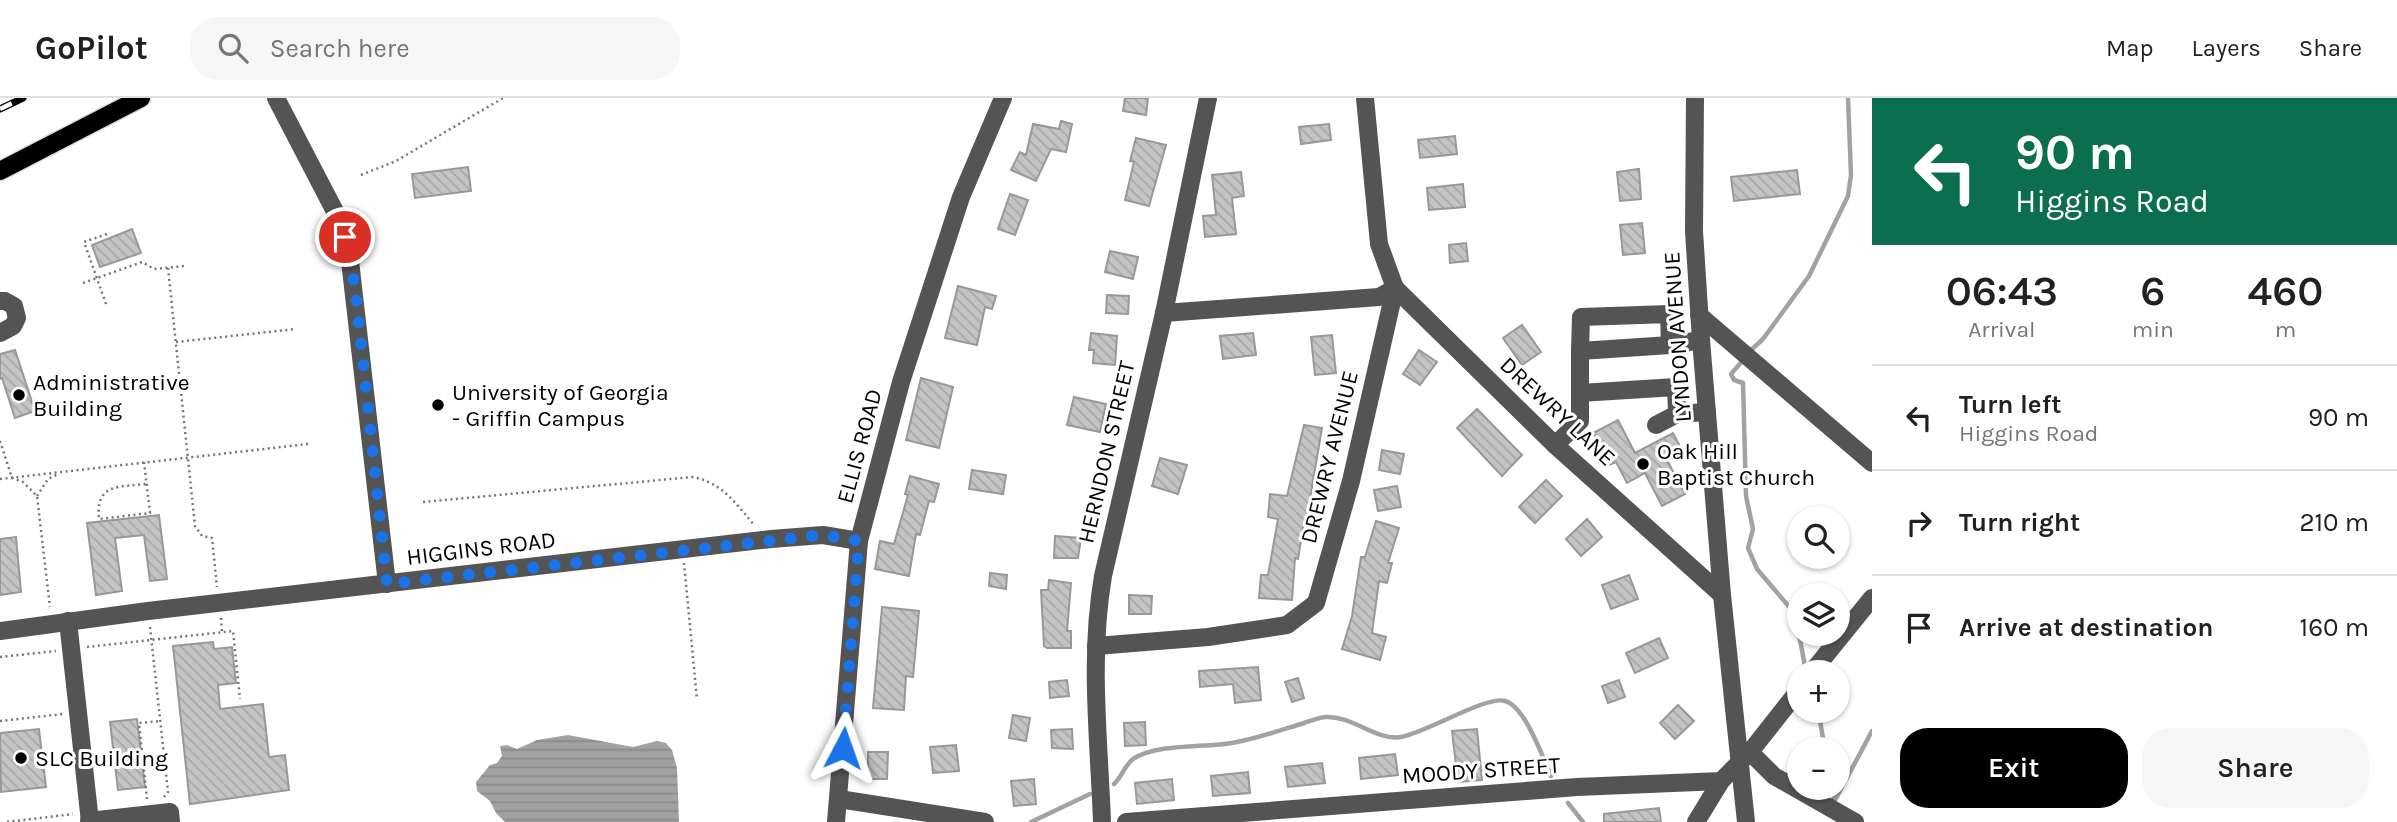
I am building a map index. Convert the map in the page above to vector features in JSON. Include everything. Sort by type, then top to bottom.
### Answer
[{"type":"main road","points":[[0,171],[141,98]]},
{"type":"street","points":[[276,98],[341,223],[349,252],[387,584]]},
{"type":"street","name":"ELLIS ROAD","points":[[836,822],[859,541],[901,382],[961,197],[1003,98]]},
{"type":"street","name":"HERNDON STREET","points":[[1102,822],[1097,610],[1164,313],[1208,98]]},
{"type":"street","points":[[1164,313],[1378,298],[1395,288],[1378,244],[1365,98]]},
{"type":"street","name":"LYNDON AVENUE","points":[[1695,98],[1693,231],[1722,595],[1745,756],[1745,822]]},
{"type":"street","name":"DREWRY LANE","points":[[1395,288],[1555,444],[1722,595]]},
{"type":"street","name":"DREWRY AVENUE","points":[[1096,646],[1208,637],[1287,625],[1317,603],[1351,481],[1395,288]]},
{"type":"street","points":[[0,301],[13,306],[17,318],[13,326],[0,333]]},
{"type":"street","points":[[1555,444],[1580,421],[1580,317],[1669,314],[1670,345]]},
{"type":"street","points":[[1699,315],[1872,463]]},
{"type":"street","points":[[1580,351],[1670,345],[1701,340]]},
{"type":"street","points":[[1580,393],[1676,387],[1677,414]]},
{"type":"street","points":[[1656,425],[1677,414],[1707,412]]},
{"type":"street","name":"HIGGINS ROAD","points":[[0,631],[148,611],[771,540],[822,535],[859,541]]},
{"type":"street","points":[[1822,660],[1872,598]]},
{"type":"street","points":[[68,621],[85,819],[170,812],[171,822]]},
{"type":"street","points":[[1696,822],[1721,781],[1787,705]]},
{"type":"street","points":[[1745,756],[1774,776],[1852,820]]},
{"type":"street","name":"MOODY STREET","points":[[1126,822],[1577,787],[1721,781]]},
{"type":"street","points":[[839,799],[985,822]]},
{"type":"path","points":[[361,175],[396,161],[503,98]]},
{"type":"path","points":[[106,304],[84,243],[107,234]]},
{"type":"path","points":[[83,283],[142,262],[154,269],[185,266]]},
{"type":"path","points":[[168,268],[195,526],[202,536],[212,538],[222,632]]},
{"type":"path","points":[[176,342],[296,328]]},
{"type":"path","points":[[0,479],[308,444]]},
{"type":"path","points":[[144,462],[150,513],[99,519],[97,508],[101,496],[107,491],[114,487],[146,484]]},
{"type":"path","points":[[37,496],[48,479],[61,472]]},
{"type":"path","points":[[423,502],[692,477],[707,479],[722,488],[757,529],[771,540]]},
{"type":"path","points":[[683,550],[697,700]]},
{"type":"path","points":[[148,611],[168,792],[161,798]]},
{"type":"path","points":[[0,657],[233,631],[240,698]]},
{"type":"path","points":[[0,721],[63,714]]},
{"type":"path","points":[[154,798],[147,799],[139,723],[161,721]]},
{"type":"path","points":[[7,822],[85,819]]},
{"type":"shaded area","points":[[568,735],[633,747],[657,741],[666,743],[672,750],[677,768],[679,822],[505,822],[490,801],[477,791],[476,782],[490,765],[497,763],[502,756],[500,746],[507,745],[517,749],[537,740]]},
{"type":"building","points":[[1125,98],[1148,98],[1146,115],[1123,111]]},
{"type":"building","points":[[1061,121],[1072,124],[1066,152],[1051,149],[1036,181],[1011,170],[1020,152],[1026,155],[1033,124],[1059,129]]},
{"type":"building","points":[[1329,124],[1331,140],[1301,144],[1299,127]]},
{"type":"building","points":[[1455,136],[1457,154],[1420,158],[1418,140]]},
{"type":"building","points":[[1136,138],[1166,145],[1149,206],[1125,200],[1134,162],[1130,161]]},
{"type":"building","points":[[468,167],[471,191],[415,198],[412,174]]},
{"type":"building","points":[[1639,169],[1641,199],[1620,201],[1617,172]]},
{"type":"building","points":[[1797,170],[1800,194],[1734,201],[1731,177]]},
{"type":"building","points":[[1241,172],[1244,196],[1232,198],[1236,234],[1205,237],[1203,216],[1216,215],[1212,175]]},
{"type":"building","points":[[1463,184],[1465,207],[1429,210],[1427,188]]},
{"type":"building","points":[[1010,194],[1028,200],[1015,235],[998,229]]},
{"type":"building","points":[[1642,223],[1645,253],[1623,255],[1620,225]]},
{"type":"building","points":[[132,229],[141,253],[100,267],[92,245]]},
{"type":"building","points":[[1466,243],[1468,261],[1450,263],[1449,245]]},
{"type":"building","points":[[1110,251],[1138,257],[1133,279],[1105,272]]},
{"type":"building","points":[[958,286],[996,296],[992,309],[985,307],[977,345],[945,338]]},
{"type":"building","points":[[1107,295],[1129,296],[1128,314],[1106,313]]},
{"type":"building","points":[[1522,325],[1541,352],[1522,365],[1503,338]]},
{"type":"building","points":[[1091,333],[1117,336],[1115,365],[1093,363],[1094,350],[1089,350]]},
{"type":"building","points":[[1253,333],[1256,355],[1223,359],[1220,336]]},
{"type":"building","points":[[1332,335],[1336,373],[1315,375],[1311,337]]},
{"type":"building","name":"Administrative Building","points":[[15,350],[35,411],[15,418],[2,378],[0,379],[0,354]]},
{"type":"building","points":[[1419,350],[1437,362],[1420,385],[1403,374]]},
{"type":"building","points":[[921,378],[953,387],[939,448],[906,440]]},
{"type":"building","points":[[1074,397],[1106,404],[1100,432],[1067,425]]},
{"type":"building","points":[[1477,409],[1522,455],[1502,476],[1457,428]]},
{"type":"building","name":"Oak Hill Baptist Church","points":[[1618,420],[1635,453],[1673,433],[1683,452],[1667,460],[1685,494],[1662,506],[1645,473],[1627,483],[1616,462],[1609,465],[1593,433]]},
{"type":"building","points":[[1304,425],[1322,428],[1306,522],[1298,559],[1295,558],[1292,600],[1259,598],[1261,575],[1268,575],[1278,519],[1268,517],[1270,494],[1287,496]]},
{"type":"building","points":[[1382,450],[1404,454],[1400,474],[1379,470]]},
{"type":"building","points":[[1160,458],[1187,465],[1178,494],[1152,486]]},
{"type":"building","points":[[972,470],[1006,475],[1003,494],[969,489]]},
{"type":"building","points":[[910,476],[939,484],[934,502],[929,501],[920,535],[916,534],[909,576],[875,569],[880,541],[894,544],[908,495],[905,494]]},
{"type":"building","points":[[1546,480],[1562,496],[1535,523],[1519,507]]},
{"type":"building","points":[[1397,486],[1401,507],[1378,511],[1374,490]]},
{"type":"building","points":[[159,515],[167,579],[150,581],[144,535],[115,538],[122,591],[96,595],[87,523]]},
{"type":"building","points":[[1587,519],[1602,537],[1581,556],[1566,539]]},
{"type":"building","points":[[1376,521],[1399,528],[1388,563],[1392,563],[1387,583],[1379,581],[1372,633],[1386,637],[1380,660],[1342,649],[1352,616],[1361,557],[1365,557]]},
{"type":"building","points":[[1055,536],[1081,538],[1078,558],[1054,558]]},
{"type":"building","points":[[16,537],[21,592],[0,595],[0,539]]},
{"type":"building","points":[[990,573],[1007,575],[1006,589],[989,586]]},
{"type":"building","points":[[1629,575],[1638,599],[1611,609],[1602,585]]},
{"type":"building","points":[[1049,580],[1071,583],[1067,631],[1071,631],[1071,648],[1044,646],[1041,590],[1048,590]]},
{"type":"building","points":[[1129,595],[1152,596],[1151,614],[1129,614]]},
{"type":"building","points":[[882,607],[919,611],[913,677],[906,676],[904,710],[873,708]]},
{"type":"building","points":[[1659,638],[1668,658],[1635,673],[1626,653]]},
{"type":"building","points":[[213,642],[214,649],[232,647],[236,683],[218,685],[220,709],[263,704],[269,757],[285,755],[289,790],[190,804],[173,646]]},
{"type":"building","points":[[1258,667],[1261,700],[1235,703],[1233,684],[1200,687],[1199,671]]},
{"type":"building","points":[[1298,678],[1304,698],[1292,702],[1285,682]]},
{"type":"building","points":[[1067,680],[1069,696],[1050,698],[1049,682]]},
{"type":"building","points":[[1619,680],[1625,697],[1608,703],[1602,686]]},
{"type":"building","points":[[1678,705],[1694,721],[1675,739],[1660,723]]},
{"type":"building","points":[[1013,715],[1030,718],[1026,741],[1009,738]]},
{"type":"building","points":[[137,719],[145,787],[118,790],[110,722]]},
{"type":"building","points":[[1145,722],[1146,745],[1125,746],[1124,723]]},
{"type":"building","name":"SLC Building","points":[[39,729],[46,787],[1,792],[0,733]]},
{"type":"building","points":[[1072,729],[1073,749],[1052,748],[1051,730]]},
{"type":"building","points":[[1477,729],[1482,780],[1458,782],[1452,731]]},
{"type":"building","points":[[956,745],[959,771],[933,773],[930,747]]},
{"type":"building","points":[[868,752],[888,752],[887,779],[868,779]]},
{"type":"building","points":[[1395,754],[1398,775],[1361,779],[1359,758]]},
{"type":"building","points":[[1322,763],[1325,783],[1288,787],[1285,767]]},
{"type":"building","points":[[1248,772],[1250,793],[1213,796],[1211,776]]},
{"type":"building","points":[[1034,779],[1036,804],[1014,806],[1011,781]]},
{"type":"building","points":[[1172,779],[1174,800],[1137,804],[1135,783]]},
{"type":"building","points":[[1659,808],[1661,822],[1604,822],[1604,814]]},
{"type":"waterway","points":[[1750,351],[1763,339],[1809,276],[1848,196],[1851,175],[1848,98]]},
{"type":"waterway","points":[[1745,358],[1731,374],[1734,380],[1743,383],[1746,496],[1753,529],[1748,548],[1757,569],[1787,604]]},
{"type":"waterway","points":[[1801,646],[1804,660]]},
{"type":"waterway","points":[[1114,784],[1133,759],[1155,750],[1241,741],[1325,717],[1345,720],[1382,735],[1401,737],[1496,701],[1505,701],[1520,712],[1551,776]]},
{"type":"waterway","points":[[1820,723],[1823,737]]},
{"type":"waterway","points":[[1833,804],[1872,731]]},
{"type":"waterway","points":[[1031,822],[1090,794]]},
{"type":"waterway","points":[[1568,803],[1583,822]]},
{"type":"railway","points":[[0,109],[23,98]]},
{"type":"place","name":"Administrative Building","points":[[19,395]]},
{"type":"place","name":"University of Georgia - Griffin Campus","points":[[438,405]]},
{"type":"place","name":"Oak Hill Baptist Church","points":[[1643,464]]},
{"type":"place","name":"SLC Building","points":[[21,758]]},
{"type":"route","points":[[345,237],[355,287],[387,584],[822,535],[859,541],[843,748]]}]
